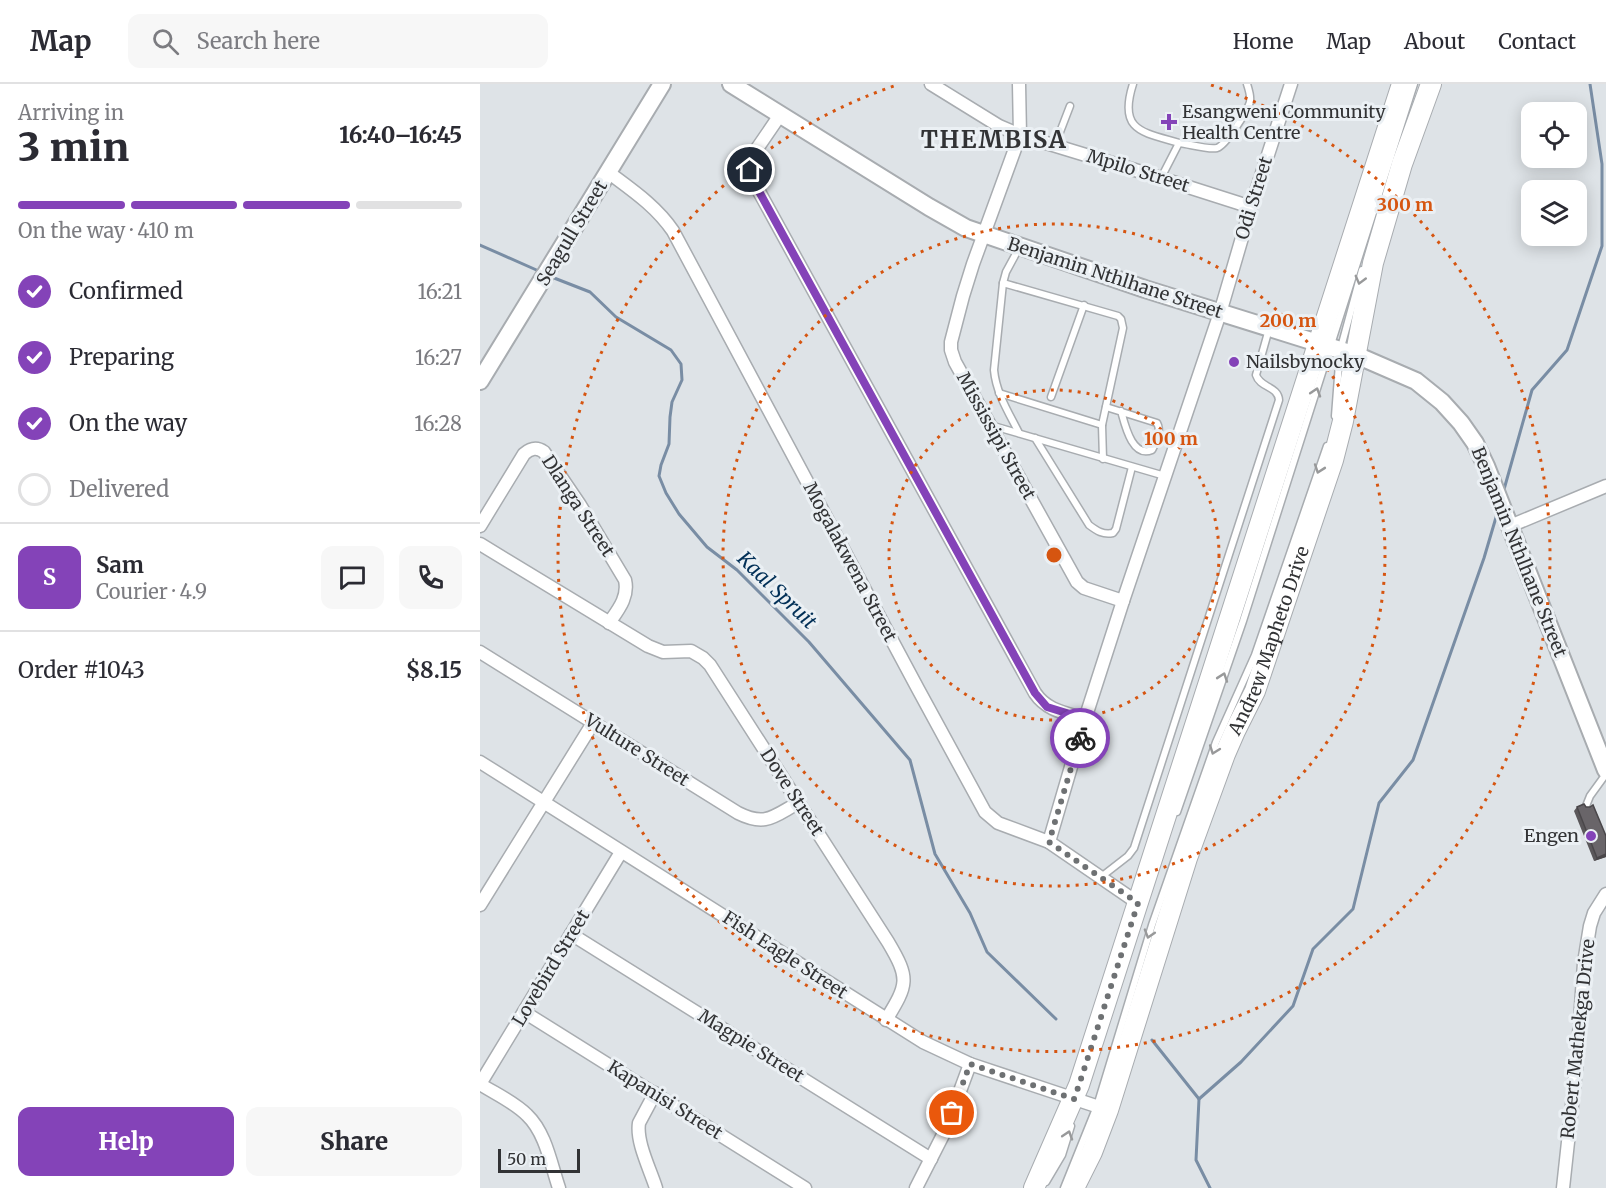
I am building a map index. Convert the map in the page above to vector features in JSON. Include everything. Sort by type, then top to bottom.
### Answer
[{"type":"main road","name":"Andrew Mapheto Drive","points":[[1034,1188],[1077,1103],[1140,909],[1336,349],[1417,88]]},
{"type":"main road","name":"Andrew Mapheto Drive","points":[[1074,1188],[1092,1152],[1130,1020],[1225,754],[1256,691],[1333,460],[1343,421],[1336,349],[1374,263],[1402,164],[1417,88]]},
{"type":"street","name":"Seagull Street","points":[[480,381],[662,84]]},
{"type":"street","name":"Benjamin Nthlhane Street","points":[[731,84],[966,228],[1145,289],[1336,349],[1416,381],[1430,391],[1461,423],[1486,466],[1606,772]]},
{"type":"street","name":"Mpilo Street","points":[[931,84],[999,126],[1020,135],[1251,207]]},
{"type":"street","name":"Mississipi Street","points":[[1020,84],[1020,135],[973,264],[952,336],[951,350],[955,362],[1077,582],[1084,588],[1123,602]]},
{"type":"street","name":"Odi Street","points":[[1049,842],[1123,602],[1220,313],[1290,84]]},
{"type":"street","points":[[780,115],[752,156],[750,170],[756,186],[1035,693],[1047,707],[1086,719]]},
{"type":"street","name":"Mogalakwena Street","points":[[608,172],[648,202],[673,231],[985,812],[998,823],[1049,842],[1101,877],[1140,909]]},
{"type":"street","name":"Dlanga Street","points":[[480,526],[524,454],[537,448],[544,452],[580,505],[627,587],[624,600],[609,624]]},
{"type":"street","points":[[1509,523],[1605,491]]},
{"type":"street","name":"Dove Street","points":[[480,544],[609,624],[656,650],[691,651],[710,665],[902,966],[904,973],[902,991],[886,1020]]},
{"type":"street","name":"Vulture Street","points":[[480,652],[750,819],[766,820],[798,803]]},
{"type":"street","points":[[480,906],[593,723]]},
{"type":"street","name":"Fish Eagle Street","points":[[480,762],[923,1042],[970,1064],[1077,1103],[1103,1108]]},
{"type":"street","name":"Lovebird Street","points":[[480,1084],[621,852]]},
{"type":"street","name":"Robert Mathekga Drive","points":[[1563,1188],[1578,1050],[1584,963],[1593,914],[1606,894]]},
{"type":"street","name":"Magpie Street","points":[[571,934],[931,1158]]},
{"type":"street","name":"Kapanisi Street","points":[[524,1012],[805,1188]]},
{"type":"street","points":[[916,1188],[946,1129],[970,1064]]},
{"type":"street","points":[[480,1084],[520,1108],[532,1120],[543,1140],[559,1188]]},
{"type":"street","points":[[655,1093],[638,1128],[656,1188]]},
{"type":"lane","points":[[1133,84],[1128,100],[1129,113],[1133,124],[1140,131],[1214,149],[1222,146],[1227,140],[1250,102],[1250,91],[1247,84]]},
{"type":"lane","points":[[1176,817],[1336,349],[1414,84]]},
{"type":"lane","points":[[1055,146],[1070,106]]},
{"type":"lane","points":[[1161,178],[1179,142]]},
{"type":"lane","points":[[1019,433],[999,393],[994,370],[1003,283],[1006,272],[1020,247]]},
{"type":"lane","points":[[1003,283],[1118,316],[1121,319],[1123,323],[1102,425],[1103,459]]},
{"type":"lane","points":[[1051,396],[1084,306]]},
{"type":"lane","points":[[1101,877],[1128,856],[1134,848],[1279,400],[1276,391],[1260,383],[1256,375],[1269,328]]},
{"type":"lane","points":[[1334,421],[1336,349]]},
{"type":"lane","points":[[999,393],[1102,425]]},
{"type":"lane","points":[[1106,407],[1121,411],[1158,423],[1159,435],[1152,450],[1142,451],[1131,441],[1127,435],[1121,411]]},
{"type":"lane","points":[[990,425],[1165,476]]},
{"type":"lane","points":[[1035,438],[1089,525],[1099,532],[1113,533],[1116,529],[1132,467]]},
{"type":"lane","points":[[1130,1020],[1152,925],[1212,753],[1255,655],[1329,441]]},
{"type":"lane","points":[[1586,806],[1606,772]]},
{"type":"lane","points":[[1064,1188],[1103,1108]]},
{"type":"lane","points":[[1043,1188],[1062,1155],[1072,1122]]},
{"type":"building","points":[[1584,804],[1586,807],[1593,805],[1606,836],[1606,854],[1597,858],[1577,807]]},
{"type":"waterway","points":[[1503,493],[1532,390],[1567,350],[1602,246],[1602,164],[1590,84]]},
{"type":"waterway","name":"Kaal Spruit","points":[[480,245],[541,272]]},
{"type":"waterway","name":"Kaal Spruit","points":[[549,276],[590,292],[616,317],[671,350],[681,364],[682,380],[672,402],[669,444],[659,476],[666,493],[679,514],[707,547],[737,570],[809,642],[910,760],[935,854],[970,913],[987,952],[1056,1019]]},
{"type":"waterway","points":[[1199,1099],[1241,1062],[1293,1006],[1313,949],[1353,909],[1379,803],[1413,760],[1484,558],[1497,514]]},
{"type":"waterway","name":"Kaal Spruit","points":[[1152,1040],[1199,1099],[1196,1160],[1210,1188]]},
{"type":"way so far","points":[[952,1113],[970,1064],[1074,1099],[1079,1085],[1138,903],[1049,842],[1080,738]]},
{"type":"place","name":"Esangweni Community Health Centre","points":[[1169,122]]},
{"type":"place","name":"Nailsbynocky","points":[[1234,362]]},
{"type":"place","name":"Engen","points":[[1591,836]]},
{"type":"district","name":"THEMBISA","points":[[994,140]]},
{"type":"route","points":[[750,170],[756,186],[1035,693],[1047,707],[1086,719],[1080,738]]}]
